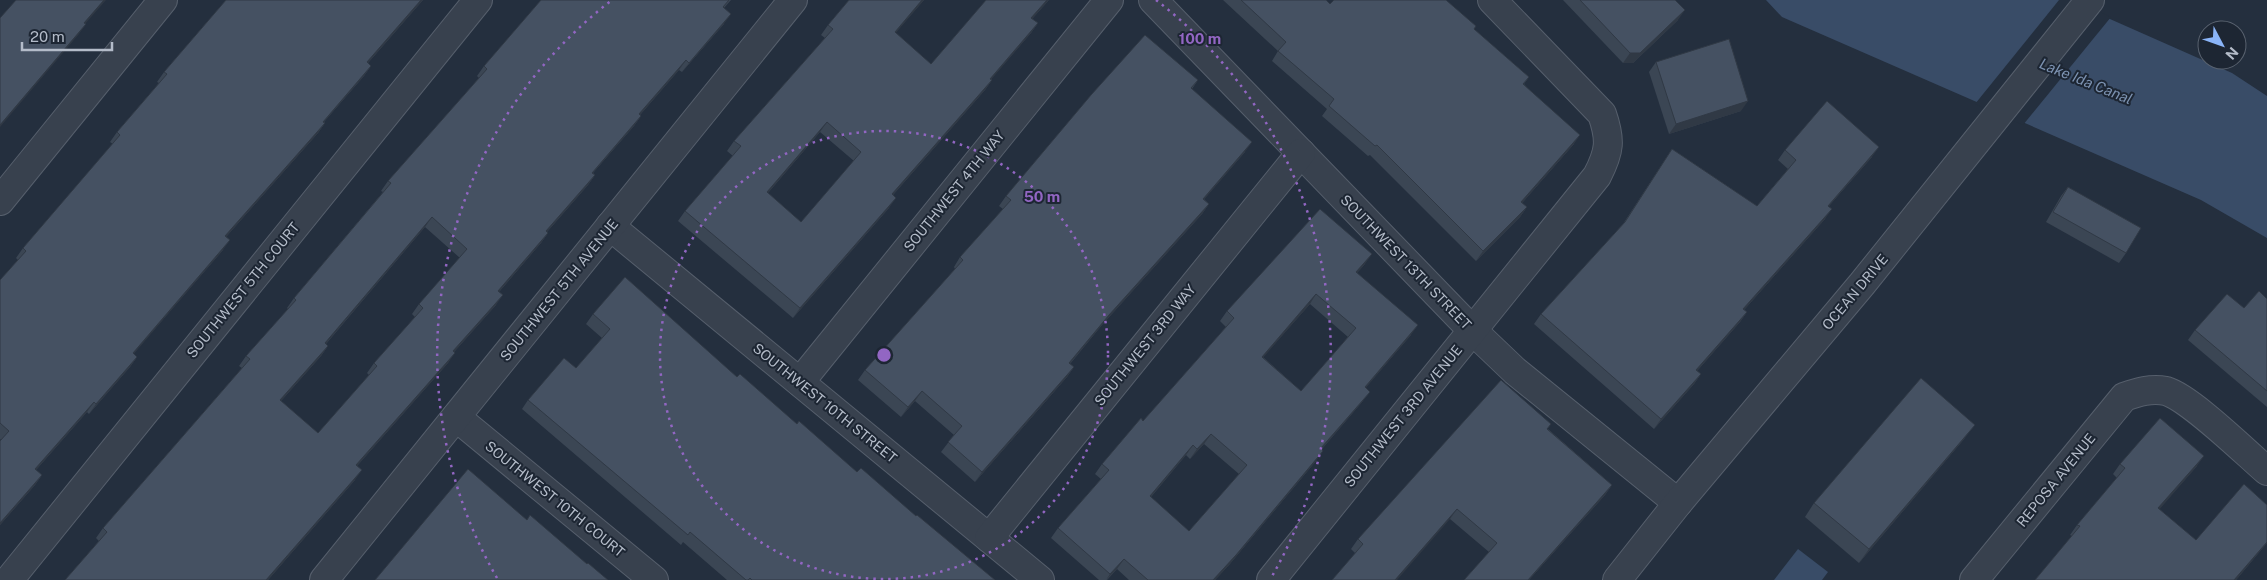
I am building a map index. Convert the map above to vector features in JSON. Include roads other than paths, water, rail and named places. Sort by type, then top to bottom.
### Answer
[{"type":"street","points":[[0,201],[163,0]]},
{"type":"street","name":"SOUTHWEST 5TH COURT","points":[[9,580],[478,0]]},
{"type":"street","name":"SOUTHWEST 5TH AVENUE","points":[[324,580],[793,0]]},
{"type":"street","name":"SOUTHWEST 4TH WAY","points":[[800,382],[1109,0]]},
{"type":"street","name":"SOUTHWEST 13TH STREET","points":[[1153,0],[1472,330],[1515,371],[1678,503]]},
{"type":"street","name":"SOUTHWEST 3RD AVENUE","points":[[1271,580],[1597,176],[1607,156],[1609,135],[1602,114],[1492,0]]},
{"type":"street","name":"OCEAN DRIVE","points":[[1617,580],[1678,503],[1862,284],[2090,0]]},
{"type":"street","name":"SOUTHWEST 3RD WAY","points":[[989,538],[1300,153]]},
{"type":"street","name":"SOUTHWEST 10TH STREET","points":[[610,226],[1040,580]]},
{"type":"street","name":"REPOSA AVENUE","points":[[1974,580],[2124,397],[2144,390],[2166,392],[2186,401],[2267,470]]},
{"type":"street","name":"SOUTHWEST 10TH COURT","points":[[456,417],[654,580]]},
{"type":"water","name":"Lake Ida Canal","points":[[1766,0],[2067,0],[2197,58],[2197,70],[2225,70],[2232,73],[2267,96],[2267,238],[2201,200],[1782,17]]},
{"type":"water","points":[[1798,549],[1828,572],[1822,580],[1774,580]]}]
